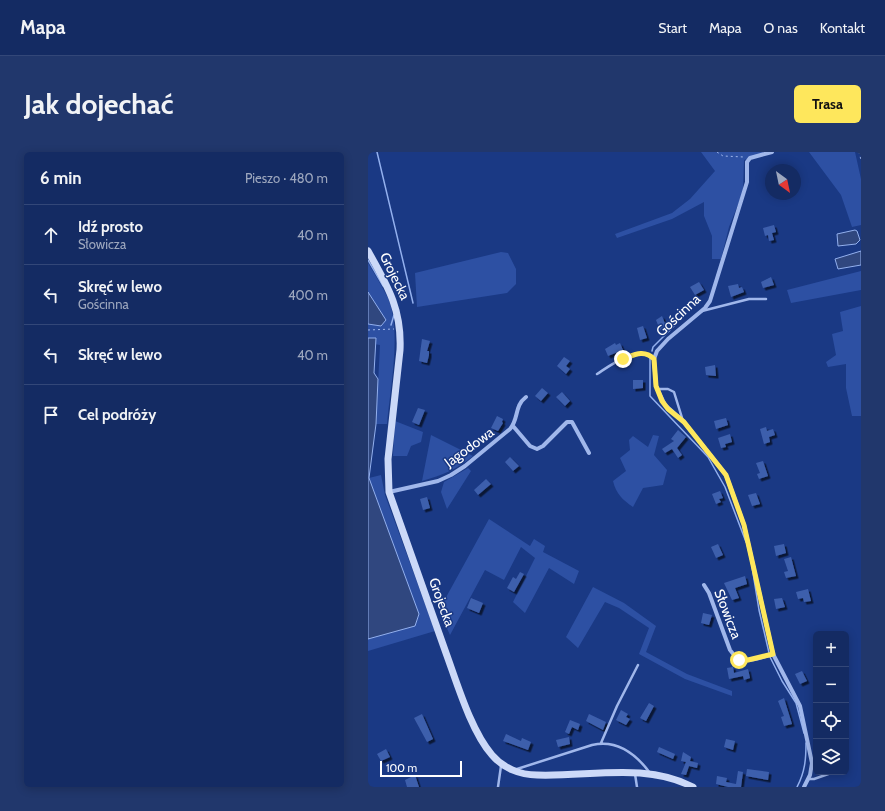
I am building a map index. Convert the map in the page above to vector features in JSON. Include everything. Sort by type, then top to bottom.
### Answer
[{"type":"street","points":[[750,158],[772,152]]},
{"type":"street","name":"Gościnna","points":[[654,359],[664,343],[707,305],[713,294],[747,182],[747,162],[750,158]]},
{"type":"street","name":"Grojecka","points":[[368,251],[394,299],[400,328],[400,350],[388,459],[389,492],[450,663],[474,725],[486,748],[501,763],[528,775],[650,774],[674,779],[693,787]]},
{"type":"street","points":[[654,359],[657,389],[667,407],[684,422],[726,475],[744,525],[773,654],[800,706],[812,764],[804,787]]},
{"type":"street","name":"Jagodowa","points":[[389,492],[438,481],[465,466],[513,426],[518,406],[526,397]]},
{"type":"street","name":"Jagodowa","points":[[513,426],[532,448],[537,449],[540,448],[567,422],[572,422],[589,453]]},
{"type":"street","name":"Słowicza","points":[[704,585],[710,594],[730,650],[734,656],[739,660],[748,660],[773,654]]},
{"type":"lane","points":[[700,312],[749,299],[766,299]]},
{"type":"lane","points":[[597,374],[612,364],[639,354],[647,354],[654,359]]},
{"type":"lane","points":[[657,389],[670,390],[675,394],[684,422]]},
{"type":"lane","points":[[601,743],[617,706],[638,665]]},
{"type":"lane","points":[[514,770],[601,743],[609,743],[632,752],[650,774]]},
{"type":"lane","points":[[498,787],[501,763]]},
{"type":"lane","points":[[635,773],[637,787]]},
{"type":"lane","points":[[808,779],[814,779],[825,775]]},
{"type":"path","points":[[717,152],[723,156],[750,158]]},
{"type":"path","points":[[860,152],[861,160]]},
{"type":"path","points":[[368,330],[400,328]]},
{"type":"shaded area","points":[[701,152],[770,152],[744,160],[743,192],[729,227],[721,259],[712,259],[712,236],[704,216],[704,202],[672,219],[617,238],[615,234],[672,213],[690,199],[715,171]]},
{"type":"shaded area","points":[[809,152],[855,152],[861,179],[861,225],[852,227],[841,195]]},
{"type":"shaded area","points":[[855,230],[857,231],[860,240],[856,244],[838,246],[837,234]]},
{"type":"shaded area","points":[[861,251],[861,265],[838,269],[835,259]]},
{"type":"shaded area","points":[[501,252],[508,253],[516,269],[516,284],[507,293],[417,307],[415,273]]},
{"type":"shaded area","points":[[368,263],[388,298],[394,326],[394,360],[387,424],[376,424],[380,345],[368,343],[368,324],[381,326],[386,320],[368,292]]},
{"type":"shaded area","points":[[861,271],[861,290],[791,303],[787,290]]},
{"type":"shaded area","points":[[368,292],[386,320],[381,326],[368,324]]},
{"type":"shaded area","points":[[861,306],[861,416],[852,416],[846,388],[846,364],[828,367],[826,362],[836,355],[832,334],[843,331],[840,312]]},
{"type":"shaded area","points":[[368,338],[376,338],[374,373],[378,379],[376,424],[369,478],[419,614],[415,626],[368,639]]},
{"type":"shaded area","points":[[395,421],[423,432],[421,442],[411,446],[407,456],[393,456]]},
{"type":"shaded area","points":[[431,435],[473,456],[462,465],[422,481]]},
{"type":"shaded area","points":[[653,435],[659,436],[654,455],[667,470],[663,485],[643,488],[633,507],[620,496],[613,481],[626,471],[620,458],[630,450],[629,440],[633,436],[648,447]]},
{"type":"shaded area","points":[[468,468],[471,471],[447,509],[441,492],[444,482]]},
{"type":"shaded area","points":[[381,475],[385,495],[435,631],[368,651],[368,637],[382,517],[369,478]]},
{"type":"shaded area","points":[[489,519],[530,546],[534,539],[545,546],[543,552],[579,571],[574,584],[549,568],[525,613],[513,602],[535,558],[521,547],[504,580],[485,570],[450,635],[445,624],[444,601]]},
{"type":"shaded area","points":[[593,587],[624,603],[656,626],[646,652],[687,674],[732,691],[732,696],[685,679],[639,654],[649,628],[619,608],[605,602],[578,648],[566,637]]},
{"type":"building","points":[[774,225],[776,232],[772,233],[774,240],[769,241],[768,235],[765,236],[763,228]]},
{"type":"building","points":[[771,277],[774,285],[763,288],[761,282]]},
{"type":"building","points":[[699,282],[704,290],[695,295],[690,287]]},
{"type":"building","points":[[738,284],[739,288],[742,287],[744,292],[731,297],[728,286]]},
{"type":"building","points":[[662,316],[666,326],[660,330],[656,320]]},
{"type":"building","points":[[643,326],[647,338],[640,340],[637,328]]},
{"type":"building","points":[[422,339],[430,341],[427,351],[429,351],[429,355],[427,363],[419,361]]},
{"type":"building","points":[[615,343],[616,345],[620,343],[623,350],[608,356],[605,349]]},
{"type":"building","points":[[564,357],[570,361],[566,366],[570,369],[566,374],[557,366]]},
{"type":"building","points":[[715,365],[716,376],[706,375],[705,367]]},
{"type":"building","points":[[633,380],[643,380],[643,388],[633,389]]},
{"type":"building","points":[[542,388],[548,393],[541,401],[535,396]]},
{"type":"building","points":[[562,392],[570,401],[565,406],[556,397]]},
{"type":"building","points":[[418,408],[425,410],[419,425],[412,422]]},
{"type":"building","points":[[497,416],[503,419],[503,423],[498,431],[491,428]]},
{"type":"building","points":[[726,418],[728,425],[716,429],[714,421]]},
{"type":"building","points":[[766,427],[767,431],[773,429],[775,435],[769,437],[770,442],[764,444],[760,429]]},
{"type":"building","points":[[678,430],[686,437],[677,448],[682,455],[678,458],[672,449],[665,453],[662,449],[674,441],[671,439]]},
{"type":"building","points":[[730,434],[732,442],[725,444],[726,447],[721,448],[718,438]]},
{"type":"building","points":[[510,457],[519,466],[513,471],[505,462]]},
{"type":"building","points":[[763,461],[768,476],[759,479],[757,474],[760,473],[756,463]]},
{"type":"building","points":[[486,479],[491,484],[478,495],[474,490]]},
{"type":"building","points":[[720,491],[723,498],[719,499],[721,502],[716,504],[712,494]]},
{"type":"building","points":[[756,493],[760,504],[752,506],[748,495]]},
{"type":"building","points":[[427,497],[430,508],[423,510],[420,499]]},
{"type":"building","points":[[718,544],[723,555],[716,558],[711,547]]},
{"type":"building","points":[[784,544],[786,553],[776,556],[774,546]]},
{"type":"building","points":[[791,557],[796,576],[786,578],[784,572],[788,571],[784,559]]},
{"type":"building","points":[[520,572],[524,574],[514,592],[507,588],[513,577],[516,579]]},
{"type":"building","points":[[745,576],[747,584],[735,588],[739,598],[732,600],[724,583]]},
{"type":"building","points":[[808,589],[811,601],[804,602],[803,598],[798,599],[796,592]]},
{"type":"building","points":[[471,598],[483,603],[479,613],[467,608]]},
{"type":"building","points":[[782,598],[785,607],[776,609],[774,599]]},
{"type":"building","points":[[703,613],[712,615],[709,625],[701,623]]},
{"type":"building","points":[[733,667],[734,673],[748,669],[750,678],[744,680],[743,676],[729,679],[727,668]]},
{"type":"building","points":[[802,671],[807,681],[800,684],[795,674]]},
{"type":"building","points":[[784,698],[792,724],[784,726],[781,717],[784,716],[778,701]]},
{"type":"building","points":[[649,703],[654,706],[646,721],[640,718]]},
{"type":"building","points":[[621,710],[628,714],[626,717],[630,719],[626,725],[616,720]]},
{"type":"building","points":[[422,714],[433,739],[427,742],[414,718]]},
{"type":"building","points":[[589,714],[606,722],[603,730],[586,721]]},
{"type":"building","points":[[570,720],[580,724],[578,730],[572,727],[569,734],[565,732]]},
{"type":"building","points":[[506,734],[521,741],[522,738],[531,742],[528,750],[503,741]]},
{"type":"building","points":[[569,737],[570,744],[558,747],[556,740]]},
{"type":"building","points":[[726,739],[735,741],[733,750],[724,747]]},
{"type":"building","points":[[659,747],[675,754],[673,759],[657,752]]},
{"type":"building","points":[[386,749],[390,757],[381,761],[377,754]]},
{"type":"building","points":[[683,752],[691,757],[690,761],[698,763],[697,768],[689,766],[686,775],[681,774],[686,762],[681,761]]},
{"type":"building","points":[[747,769],[769,772],[768,780],[746,776]]},
{"type":"building","points":[[738,771],[743,772],[741,787],[728,787],[716,784],[717,776],[727,778],[726,782],[736,784]]},
{"type":"building","points":[[415,775],[419,787],[407,787],[405,780]]},
{"type":"waterway","points":[[377,152],[413,303]]},
{"type":"waterway","points":[[368,260],[383,286]]},
{"type":"waterway","points":[[391,325],[394,315]]},
{"type":"waterway","points":[[652,351],[653,347],[675,325]]},
{"type":"waterway","points":[[650,358],[650,396],[708,457],[725,487],[746,542]]},
{"type":"waterway","points":[[752,567],[759,610],[770,657],[782,681],[796,703],[804,733]]},
{"type":"waterway","points":[[797,787],[802,776],[806,755],[806,743]]},
{"type":"route","points":[[623,359],[642,353],[648,354],[654,359],[656,386],[662,401],[668,409],[684,422],[726,475],[744,525],[773,654],[748,660],[739,660]]}]
